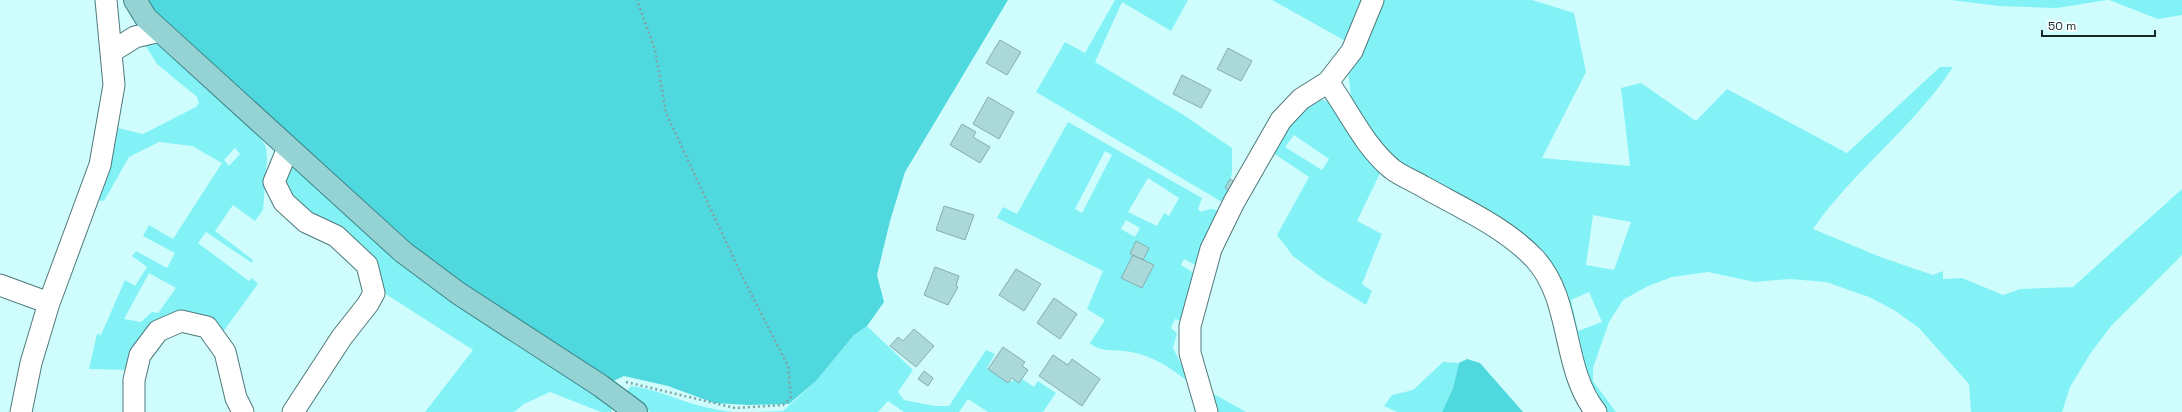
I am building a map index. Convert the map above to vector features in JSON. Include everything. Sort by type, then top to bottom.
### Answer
[{"type":"main road","points":[[135,0],[146,18],[403,252],[458,293],[601,386],[636,412]]},
{"type":"street","points":[[21,412],[31,363],[49,303],[100,165],[114,85],[106,0]]},
{"type":"street","points":[[1207,412],[1190,353],[1190,326],[1211,249],[1234,202],[1281,120],[1301,99],[1328,82],[1352,51],[1373,0]]},
{"type":"street","points":[[111,52],[135,37],[160,31]]},
{"type":"street","points":[[1328,82],[1344,104],[1363,138],[1392,169],[1498,229],[1535,260],[1554,290],[1579,381],[1596,412]]},
{"type":"street","points":[[288,148],[274,182],[284,202],[306,222],[336,236],[367,265],[374,293],[368,304],[342,337],[293,412]]},
{"type":"street","points":[[0,284],[49,303]]},
{"type":"street","points":[[134,412],[134,380],[140,354],[158,331],[181,320],[206,328],[225,352],[236,398],[243,412]]},
{"type":"path","points":[[601,386],[627,381],[701,401],[735,408],[783,405],[791,397],[788,366],[741,274],[666,113],[656,50],[637,0]]},
{"type":"shaded area","points":[[148,0],[1008,0],[905,172],[890,221],[877,275],[884,302],[867,326],[854,335],[816,381],[789,404],[748,405],[714,403],[668,386],[624,376],[611,382],[495,309],[416,251],[157,15]]},
{"type":"shaded area","points":[[1115,0],[1188,0],[1171,31],[1122,2],[1095,62],[1182,114],[1232,148],[1232,173],[1229,186],[1236,191],[1222,202],[1036,92],[1065,42],[1085,53]]},
{"type":"shaded area","points":[[1272,0],[1367,0],[1349,43]]},
{"type":"shaded area","points":[[1378,0],[1532,0],[1574,13],[1586,72],[1542,158],[1630,166],[1621,88],[1641,83],[1696,121],[1727,89],[1847,153],[1940,67],[1953,67],[1920,109],[1847,187],[1813,229],[1883,258],[1933,275],[1943,271],[1943,279],[1962,278],[2003,295],[2020,289],[2073,287],[2182,189],[2182,255],[2111,326],[2090,354],[2070,387],[2062,412],[1971,412],[1969,384],[1919,328],[1894,310],[1869,297],[1826,282],[1790,279],[1755,282],[1708,272],[1672,277],[1648,286],[1623,300],[1609,322],[1593,368],[1593,381],[1616,412],[1607,412],[1587,380],[1557,281],[1397,165],[1352,104],[1348,72]],"holes":[[[1593,215],[1631,222],[1614,270],[1586,265]],[[1589,292],[1602,322],[1578,331],[1571,300]]]},
{"type":"shaded area","points":[[1951,0],[2107,0],[2057,8],[1998,6]]},
{"type":"shaded area","points":[[2109,0],[2182,0],[2182,15],[2158,19]]},
{"type":"shaded area","points":[[144,43],[153,43],[162,46],[259,135],[266,147],[267,158],[263,210],[255,221],[233,205],[215,231],[253,260],[252,263],[206,232],[198,243],[249,281],[252,278],[258,284],[220,336],[187,318],[131,370],[89,369],[97,334],[101,335],[125,280],[135,286],[147,267],[132,256],[136,251],[167,268],[175,253],[143,236],[149,225],[173,239],[222,163],[192,146],[159,142],[129,157],[104,201],[97,200],[110,163],[118,128],[143,134],[196,107],[199,103],[197,97],[157,64]],"holes":[[[235,148],[240,154],[229,166],[224,160]],[[149,273],[176,288],[158,313],[152,312],[141,322],[124,319]]]},
{"type":"shaded area","points":[[1319,99],[1334,103],[1383,167],[1357,221],[1382,234],[1362,284],[1372,291],[1366,305],[1321,277],[1293,256],[1277,235],[1309,177],[1269,150],[1295,114]],"holes":[[[1294,135],[1329,159],[1322,170],[1285,147]]]},
{"type":"shaded area","points":[[1068,122],[1202,198],[1198,209],[1201,212],[1215,209],[1219,212],[1222,215],[1199,267],[1184,259],[1181,265],[1197,275],[1183,321],[1175,319],[1171,328],[1177,333],[1173,348],[1188,378],[1186,380],[1167,366],[1154,359],[1126,351],[1099,348],[1090,343],[1105,320],[1087,309],[1103,271],[997,218],[1003,207],[1017,214]],"holes":[[[1105,151],[1112,155],[1082,213],[1075,209]],[[1148,178],[1179,198],[1169,216],[1164,213],[1157,226],[1128,212]],[[1126,220],[1140,228],[1135,237],[1121,229]]]},
{"type":"shaded area","points":[[287,166],[292,166],[350,217],[613,406],[611,412],[601,412],[550,392],[524,404],[514,412],[425,412],[473,350],[381,291],[308,217],[285,186]]},
{"type":"shaded area","points":[[867,326],[913,370],[898,392],[904,400],[935,406],[949,406],[986,350],[995,354],[987,368],[1012,382],[1016,375],[1034,387],[1038,381],[1056,393],[1043,412],[988,412],[968,399],[959,412],[904,412],[888,401],[878,412],[753,412],[783,411],[816,381],[854,335]]},
{"type":"shaded area","points":[[1467,359],[1480,363],[1523,412],[1442,412],[1453,388],[1459,363]]},
{"type":"shaded area","points":[[1443,362],[1459,363],[1453,388],[1442,412],[1397,412],[1384,406],[1392,395],[1413,390]]},
{"type":"shaded area","points":[[631,386],[662,393],[700,406],[733,412],[650,412],[625,393]]},
{"type":"shaded area","points":[[1205,389],[1246,412],[1213,412]]},
{"type":"building","points":[[1000,40],[1021,52],[1007,75],[986,63]]},
{"type":"building","points":[[1228,48],[1252,61],[1241,81],[1217,69]]},
{"type":"building","points":[[1182,75],[1211,90],[1201,108],[1173,94]]},
{"type":"building","points":[[988,97],[1014,112],[999,139],[973,124]]},
{"type":"building","points":[[962,124],[976,132],[973,137],[990,147],[980,163],[950,145]]},
{"type":"building","points":[[1230,179],[1237,183],[1232,192],[1225,188]]},
{"type":"building","points":[[944,206],[974,215],[965,240],[936,230]]},
{"type":"building","points":[[1136,241],[1149,248],[1143,260],[1130,254]]},
{"type":"building","points":[[1133,255],[1154,265],[1142,288],[1121,278]]},
{"type":"building","points":[[935,267],[959,276],[956,286],[958,287],[948,305],[924,295]]},
{"type":"building","points":[[1016,269],[1041,284],[1024,311],[999,295]]},
{"type":"building","points":[[1054,298],[1077,314],[1060,339],[1037,323]]},
{"type":"building","points":[[914,329],[934,346],[916,367],[890,346],[898,337],[903,341]]},
{"type":"building","points":[[1003,347],[1025,362],[1022,366],[1028,370],[1019,383],[1012,378],[1008,383],[988,369]]},
{"type":"building","points":[[1053,355],[1068,365],[1072,359],[1100,379],[1082,406],[1039,376]]},
{"type":"building","points":[[924,371],[933,378],[928,386],[918,379]]}]
